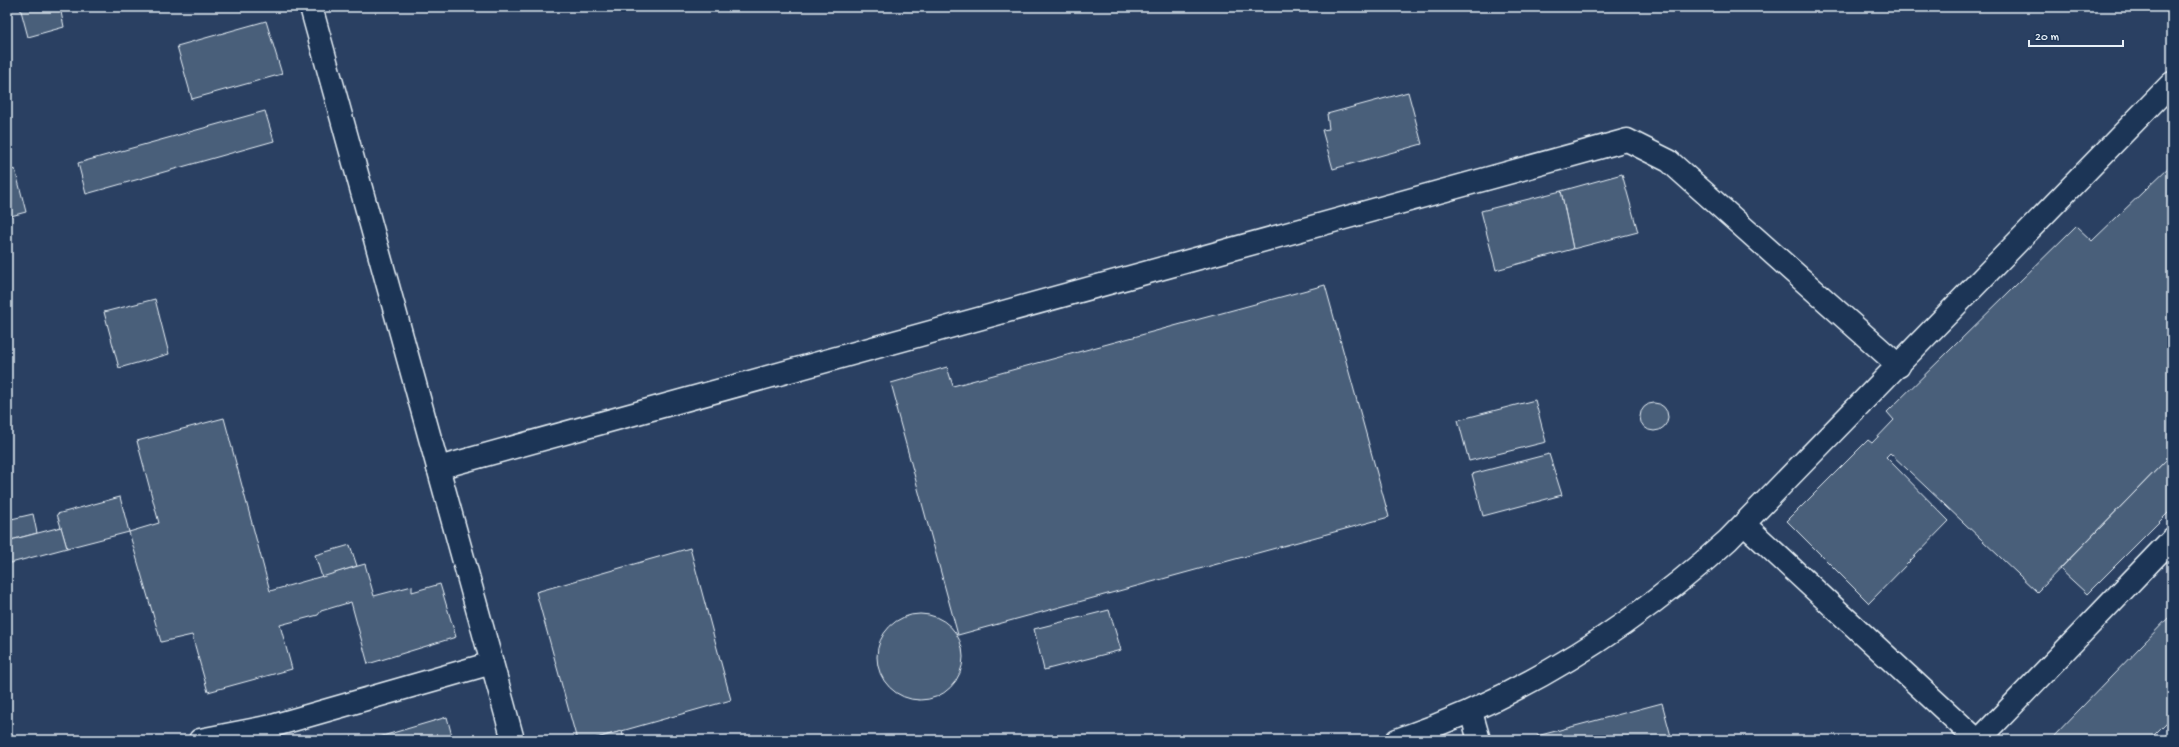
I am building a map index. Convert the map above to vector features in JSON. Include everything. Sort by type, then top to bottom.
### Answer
[{"type":"street","points":[[311,7],[513,740]]},
{"type":"street","points":[[1397,740],[1471,712],[1540,678],[1632,618],[1694,570],[1744,524],[2172,84]]},
{"type":"street","points":[[438,468],[1627,140],[1668,161],[1899,366]]},
{"type":"street","points":[[1744,524],[1978,740],[2172,539]]},
{"type":"street","points":[[200,740],[272,726],[492,663]]},
{"type":"street","points":[[1471,712],[1479,740]]},
{"type":"shaded area","points":[[7,7],[2172,7],[2172,740],[7,740]]},
{"type":"building","points":[[20,7],[60,7],[64,27],[28,37]]},
{"type":"building","points":[[266,21],[282,74],[192,99],[177,46]]},
{"type":"building","points":[[1408,92],[1422,144],[1333,169],[1322,130],[1329,129],[1327,114]]},
{"type":"building","points":[[265,111],[274,141],[86,194],[78,163]]},
{"type":"building","points":[[2172,164],[2172,454],[2037,592],[1890,453],[1886,457],[1949,521],[1869,603],[1787,521],[1868,440],[1872,443],[1894,420],[1887,412],[2076,226],[2092,241]]},
{"type":"building","points":[[15,169],[26,212],[7,217],[7,171]]},
{"type":"building","points":[[1622,174],[1638,232],[1573,249],[1561,191]]},
{"type":"building","points":[[1561,191],[1573,249],[1496,270],[1481,211]]},
{"type":"building","points":[[1325,285],[1389,517],[958,635],[896,408],[897,405],[891,383],[947,367],[953,386]]},
{"type":"building","points":[[155,299],[169,354],[119,368],[104,312]]},
{"type":"building","points":[[1535,400],[1546,442],[1469,461],[1458,420]]},
{"type":"building","points":[[1654,403],[1664,407],[1668,417],[1664,427],[1654,431],[1644,427],[1640,417],[1644,407]]},
{"type":"building","points":[[224,418],[270,591],[365,564],[374,596],[412,586],[412,592],[440,584],[456,637],[368,664],[351,602],[321,611],[318,615],[280,625],[292,669],[208,692],[192,635],[161,642],[129,532],[159,523],[137,441]]},
{"type":"building","points":[[1549,454],[1562,495],[1483,516],[1472,474]]},
{"type":"building","points":[[2172,454],[2172,509],[2087,594],[2060,569]]},
{"type":"building","points":[[120,497],[129,532],[67,548],[57,514]]},
{"type":"building","points":[[33,514],[37,533],[11,540],[7,520]]},
{"type":"building","points":[[61,527],[67,548],[7,564],[7,541]]},
{"type":"building","points":[[350,545],[357,566],[322,577],[315,555]]},
{"type":"building","points":[[690,548],[731,700],[590,740],[577,740],[536,592]]},
{"type":"building","points":[[1109,610],[1121,650],[1044,670],[1034,629]]},
{"type":"building","points":[[920,614],[936,617],[944,621],[956,633],[960,641],[963,657],[960,673],[956,681],[944,693],[936,697],[920,700],[904,697],[896,693],[884,681],[880,673],[877,657],[880,641],[884,633],[896,621],[904,617]]},
{"type":"building","points":[[2172,614],[2172,717],[2149,740],[2050,740]]},
{"type":"building","points":[[1662,703],[1672,740],[1538,740],[1537,736]]},
{"type":"building","points":[[447,717],[453,740],[369,740]]},
{"type":"building","points":[[622,731],[624,740],[590,740]]}]
